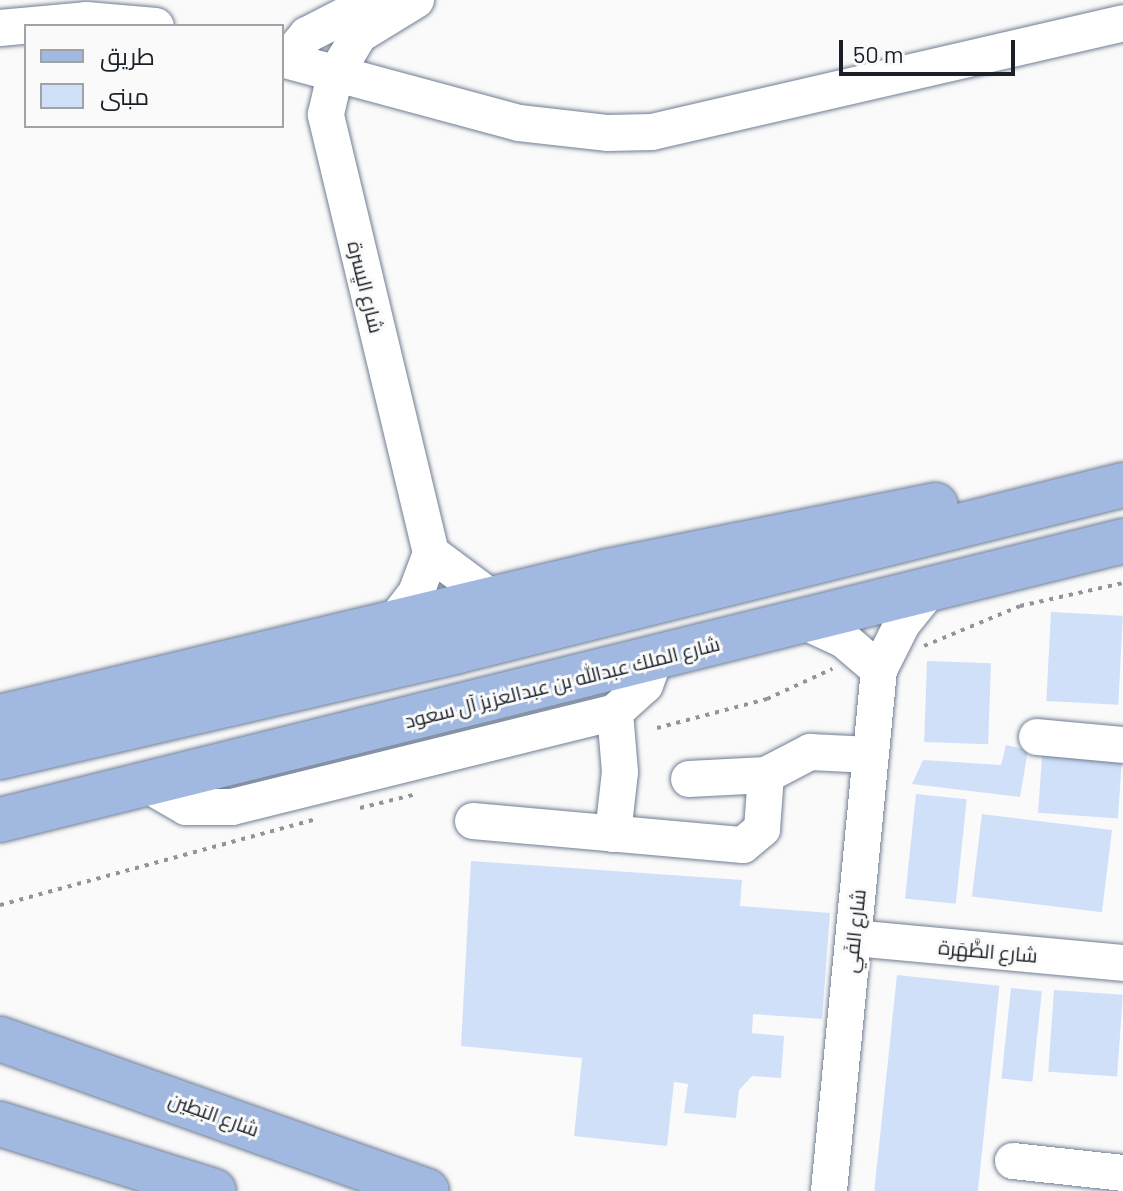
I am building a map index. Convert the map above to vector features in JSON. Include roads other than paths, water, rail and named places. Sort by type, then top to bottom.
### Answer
[{"type":"main road","points":[[0,717],[390,627],[493,599],[824,524],[1123,473]]},
{"type":"main road","points":[[0,757],[458,651],[1123,485]]},
{"type":"main road","name":"شارع الملك عبدالله بن عبدالعزيز آل سعود","points":[[0,820],[654,660],[1123,541]]},
{"type":"main road","name":"شارع البَطِين","points":[[0,1039],[427,1191]]},
{"type":"main road","points":[[0,1068],[66,1061]]},
{"type":"main road","points":[[0,1124],[214,1191]]},
{"type":"street","points":[[103,0],[148,24]]},
{"type":"street","points":[[416,0],[370,7],[307,35],[284,60],[519,123],[563,130],[652,132],[1123,23]]},
{"type":"street","name":"شارع اليِسرة","points":[[370,7],[359,35],[335,75],[326,114],[328,135],[431,553]]},
{"type":"street","points":[[29,24],[58,20],[148,24]]},
{"type":"street","points":[[0,28],[24,25]]},
{"type":"street","points":[[390,627],[416,593],[431,553],[493,599]]},
{"type":"street","name":"شارع الفَي","points":[[829,1191],[879,670],[902,624],[931,588]]},
{"type":"street","points":[[803,621],[844,640],[879,670]]},
{"type":"street","points":[[146,784],[186,807],[232,807],[615,712],[645,685],[654,660]]},
{"type":"street","points":[[613,834],[620,772],[615,712]]},
{"type":"street","points":[[1037,737],[1123,745]]},
{"type":"street","points":[[689,779],[766,775],[810,752],[871,755]]},
{"type":"street","points":[[473,821],[735,845],[751,842],[764,821],[766,775]]},
{"type":"street","name":"شارع الظَّهَرة","points":[[854,938],[1123,963]]},
{"type":"street","points":[[1013,1161],[1123,1173]]}]
